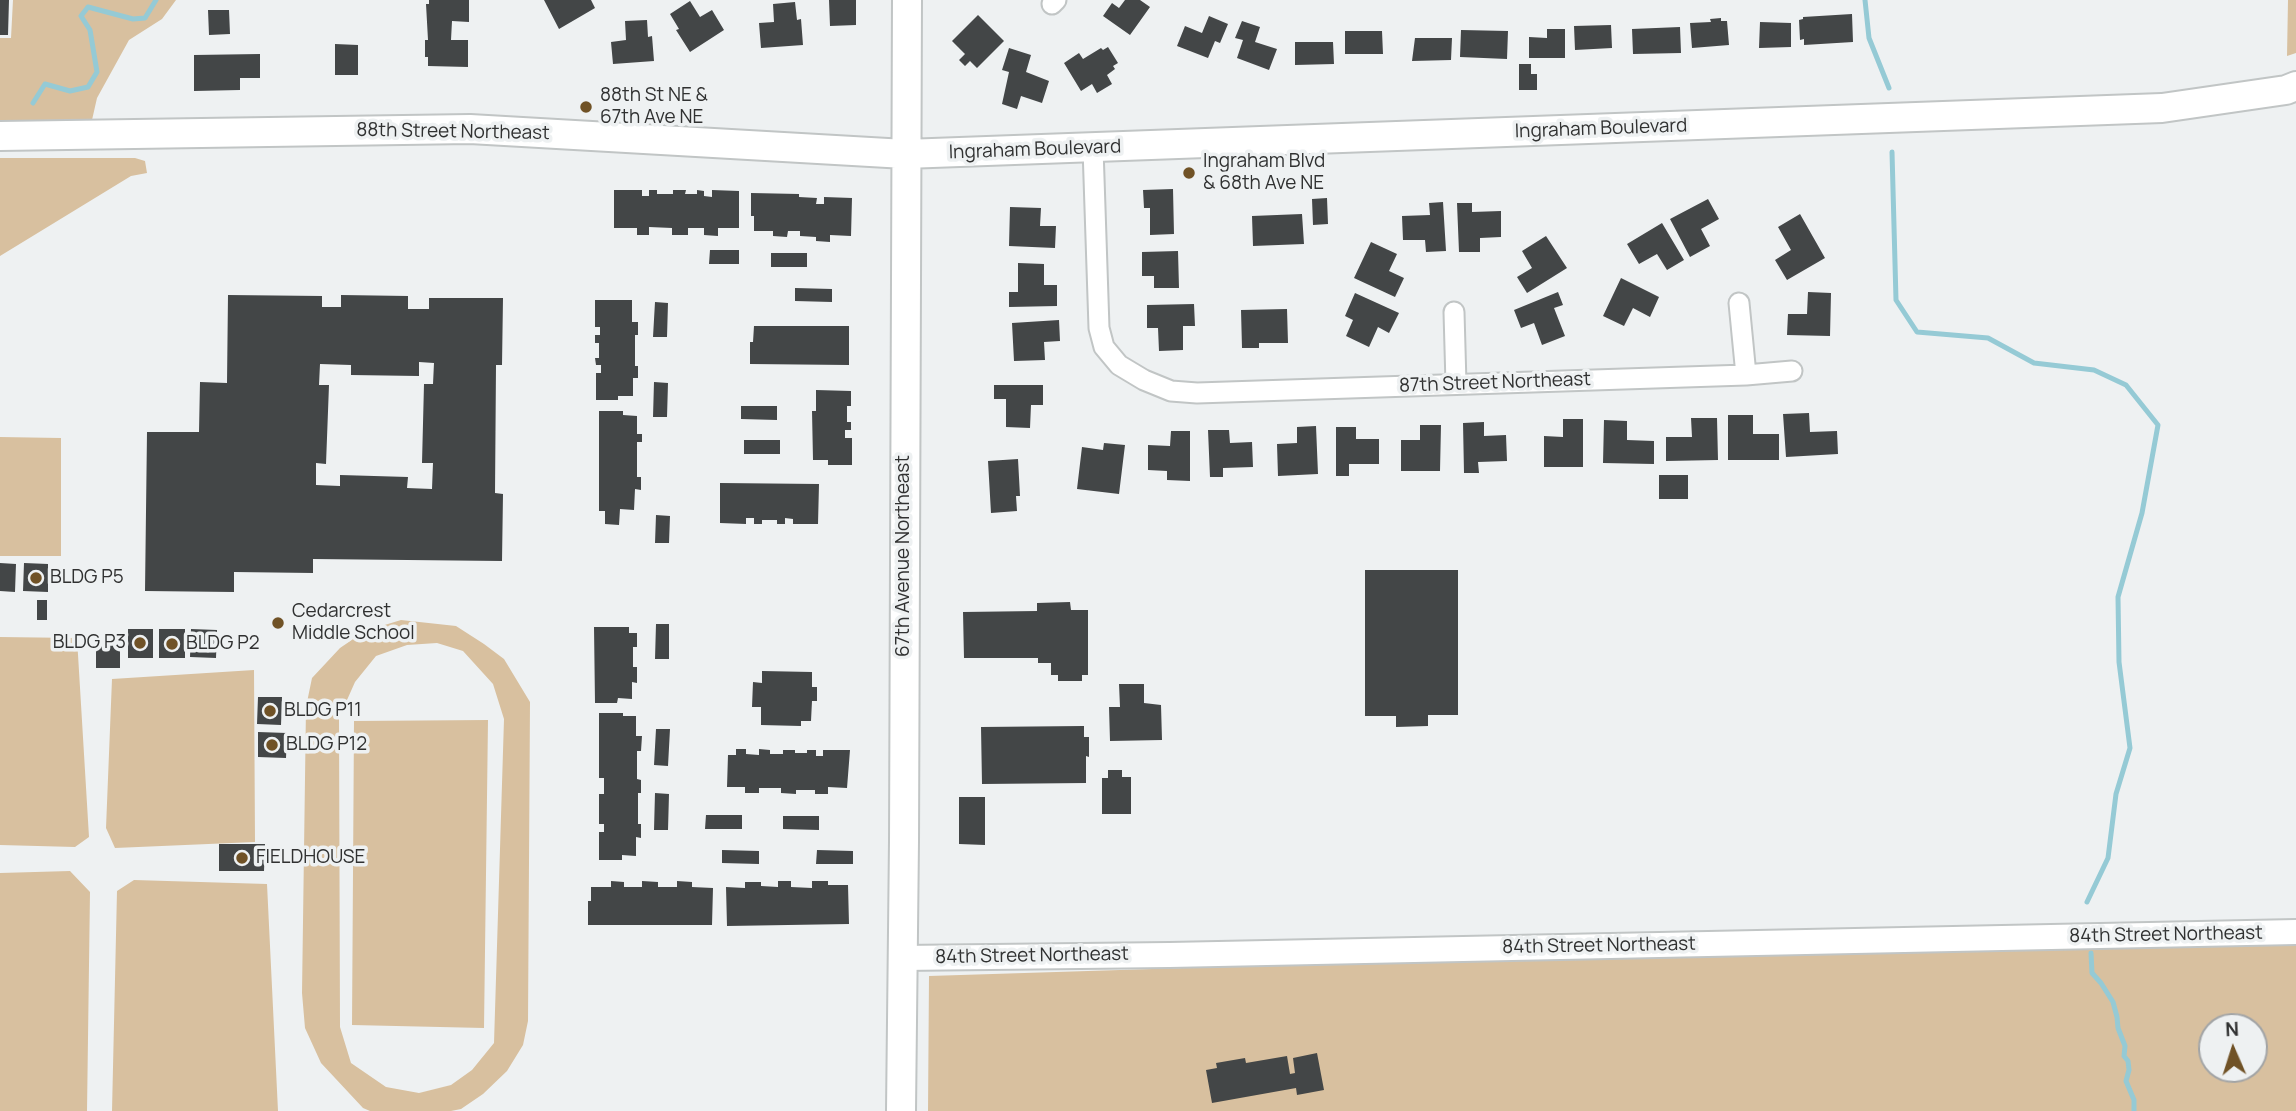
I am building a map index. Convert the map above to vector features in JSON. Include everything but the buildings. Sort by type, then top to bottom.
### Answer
[{"type":"main road","name":"67th Avenue Northeast","points":[[901,1111],[906,0]]},
{"type":"main road","name":"Ingraham Boulevard","points":[[905,155],[2162,108],[2286,90],[2296,86]]},
{"type":"main road","name":"88th Street Northeast","points":[[0,136],[470,129],[905,155]]},
{"type":"street","name":"87th Street Northeast","points":[[1093,148],[1099,328],[1104,347],[1119,365],[1144,380],[1171,391],[1197,393],[1746,375],[1792,371]]},
{"type":"street","points":[[1739,303],[1746,375]]},
{"type":"street","points":[[1454,312],[1456,384]]},
{"type":"street","name":"84th Street Northeast","points":[[901,958],[2296,932]]},
{"type":"shaded area","points":[[13,0],[176,0],[162,19],[129,40],[97,98],[92,120],[0,123],[0,38],[11,38]]},
{"type":"shaded area","points":[[2288,0],[2296,0],[2296,53],[2287,56]]},
{"type":"shaded area","points":[[0,158],[135,158],[145,161],[147,173],[131,176],[0,256]]},
{"type":"shaded area","points":[[0,437],[61,438],[61,556],[0,556]]},
{"type":"shaded area","points":[[401,620],[456,626],[504,659],[530,702],[528,1021],[523,1045],[507,1071],[483,1094],[461,1109],[451,1111],[370,1111],[363,1108],[321,1063],[305,1028],[302,993],[306,707],[312,678],[340,648],[365,631]],"holes":[[[437,643],[463,651],[493,684],[504,719],[494,1043],[472,1070],[451,1085],[419,1093],[386,1087],[351,1063],[340,1027],[339,718],[355,682],[376,656],[407,645]]]},
{"type":"shaded area","points":[[0,637],[77,638],[89,837],[75,847],[0,845]]},
{"type":"shaded area","points":[[254,670],[255,842],[115,848],[106,828],[112,679]]},
{"type":"shaded area","points":[[488,720],[484,1028],[352,1025],[354,721]]},
{"type":"shaded area","points":[[70,871],[90,892],[87,1111],[0,1111],[0,873]]},
{"type":"shaded area","points":[[134,880],[267,884],[278,1111],[112,1111],[117,891]]},
{"type":"shaded area","points":[[2296,933],[2296,1111],[928,1111],[929,976]]},
{"type":"waterway","points":[[33,103],[45,84],[70,91],[88,87],[97,72],[90,30],[81,16],[88,7],[133,19],[145,18],[156,0]]},
{"type":"waterway","points":[[1865,0],[1869,38],[1889,88]]},
{"type":"waterway","points":[[1892,152],[1896,300],[1917,332],[1988,338],[2034,363],[2094,370],[2126,385],[2158,425],[2142,513],[2118,597],[2119,662],[2130,748],[2116,794],[2108,858],[2087,902]]},
{"type":"waterway","points":[[2091,953],[2092,973],[2113,1002],[2125,1046],[2124,1056],[2129,1070],[2126,1081],[2134,1100],[2134,1111]]},
{"type":"place","name":"88th St NE & 67th Ave NE","points":[[586,107]]},
{"type":"place","name":"Ingraham Blvd & 68th Ave NE","points":[[1189,173]]},
{"type":"place","name":"BLDG P5","points":[[36,578]]},
{"type":"place","name":"Cedarcrest Middle School","points":[[278,623]]},
{"type":"place","name":"BLDG P3","points":[[140,643]]},
{"type":"place","name":"BLDG P2","points":[[172,644]]},
{"type":"place","name":"BLDG P11","points":[[270,711]]},
{"type":"place","name":"BLDG P12","points":[[272,745]]},
{"type":"place","name":"FIELDHOUSE","points":[[242,858]]}]
